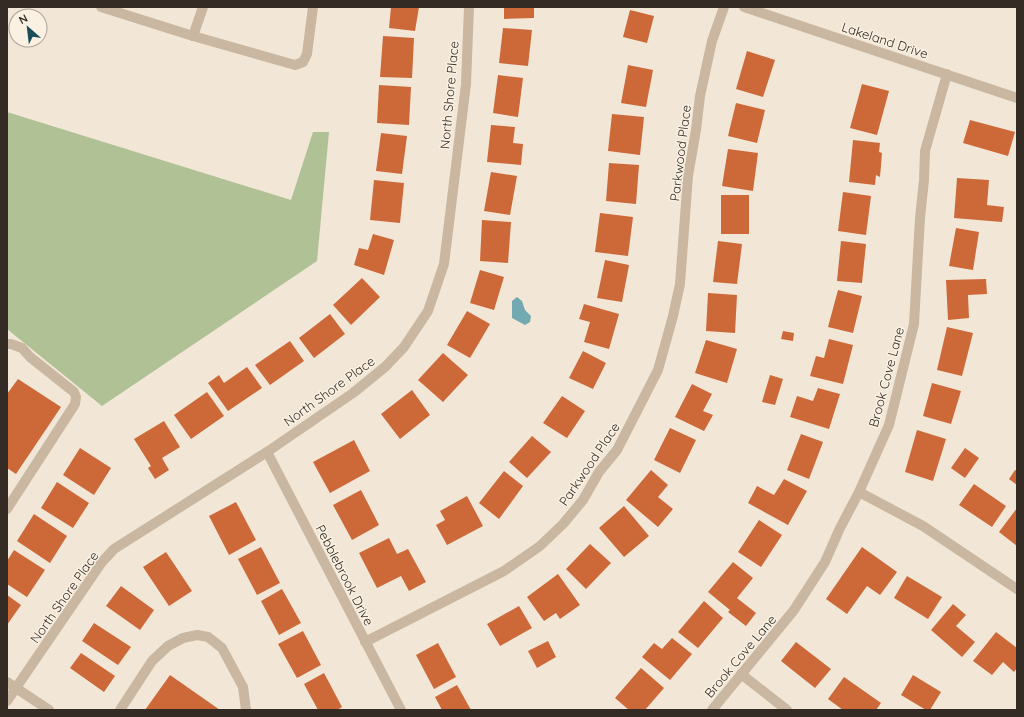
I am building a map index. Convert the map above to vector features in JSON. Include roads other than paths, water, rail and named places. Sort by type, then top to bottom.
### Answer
[{"type":"street","points":[[101,7],[193,36],[294,65],[303,62],[306,54],[313,7]]},
{"type":"street","points":[[193,36],[202,7]]},
{"type":"street","name":"North Shore Place","points":[[7,701],[102,562],[114,549],[267,452],[352,393],[385,367],[404,347],[428,311],[444,264],[466,84],[469,7]]},
{"type":"street","name":"Parkwood Place","points":[[365,642],[504,571],[540,546],[563,524],[583,500],[598,472],[616,450],[658,370],[673,316],[680,284],[688,176],[700,96],[712,41],[724,7]]},
{"type":"street","name":"Lakeland Drive","points":[[744,7],[1017,98]]},
{"type":"street","name":"Brook Cove Lane","points":[[712,710],[794,610],[826,562],[840,528],[859,492],[889,425],[914,324],[925,150],[947,74]]},
{"type":"street","points":[[7,344],[22,348],[30,357],[74,392],[76,397],[75,404],[7,509]]},
{"type":"street","name":"Pebblebrook Drive","points":[[267,452],[401,710]]},
{"type":"street","points":[[859,492],[924,526],[1017,589]]},
{"type":"street","points":[[120,710],[152,661],[168,646],[183,638],[197,635],[208,637],[222,648],[243,687],[246,710]]},
{"type":"street","points":[[741,674],[787,710]]},
{"type":"street","points":[[7,682],[49,710]]},
{"type":"water","points":[[517,297],[522,301],[525,310],[531,316],[530,322],[525,325],[512,318],[512,301]]}]
